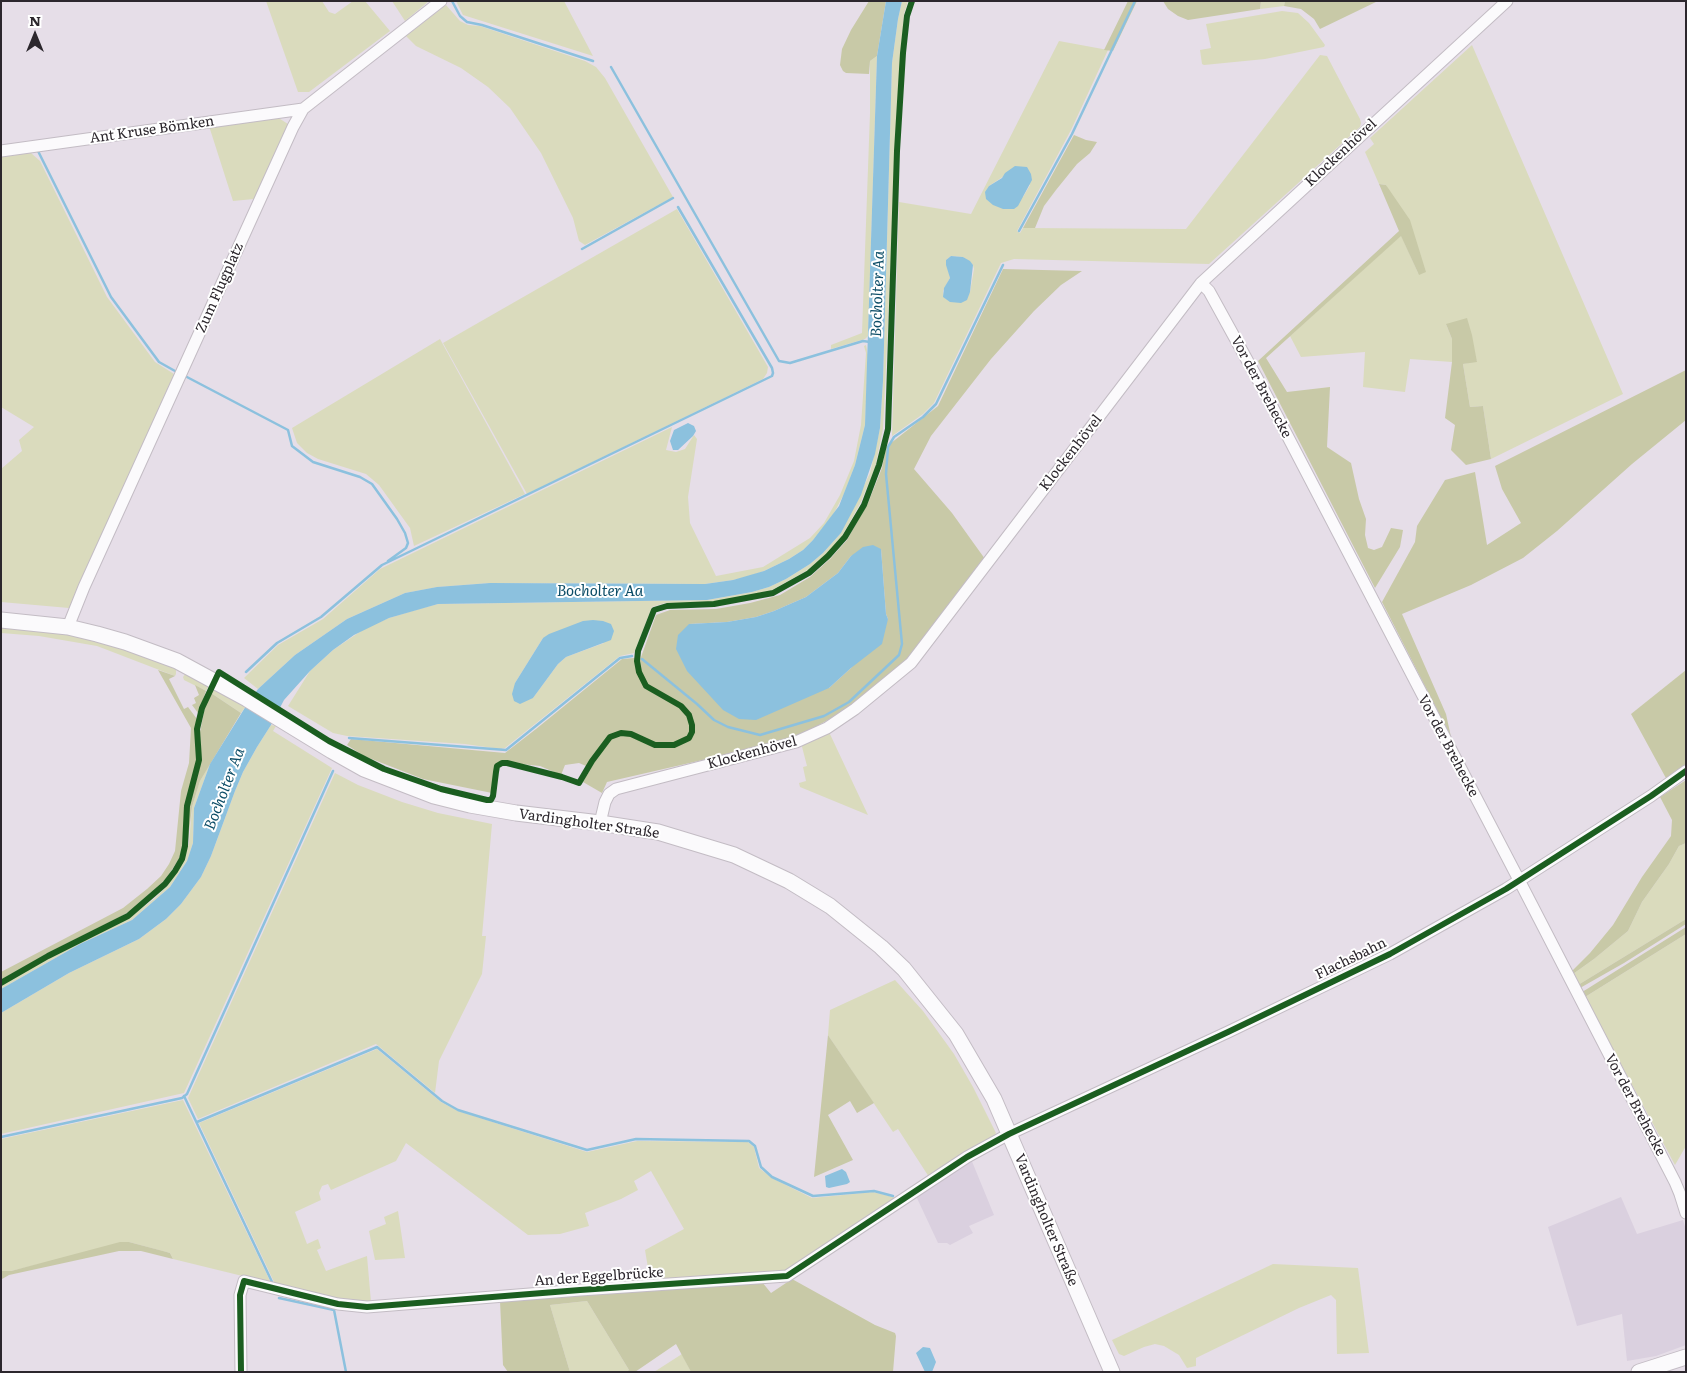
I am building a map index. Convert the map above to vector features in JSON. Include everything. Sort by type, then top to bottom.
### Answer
[{"type":"street","name":"Zum Flugplatz","points":[[68,627],[84,587],[303,109],[441,1]]},
{"type":"street","name":"Klockenhövel","points":[[600,823],[605,802],[609,794],[616,789],[796,742],[827,728],[848,714],[911,663],[1201,283],[1507,1]]},
{"type":"street","name":"Ant Kruse Bömken","points":[[1,151],[303,109]]},
{"type":"street","name":"Vor der Brehecke","points":[[1201,283],[1209,290],[1263,389],[1675,1182],[1686,1213]]},
{"type":"street","name":"Vardingholter Straße","points":[[1,620],[68,627],[125,642],[177,661],[247,699],[364,769],[434,796],[516,814],[600,823],[658,832],[734,856],[789,881],[830,906],[882,947],[904,969],[956,1034],[994,1099],[1112,1372]]},
{"type":"street","name":"Flachsbahn","points":[[1009,1134],[1220,1036],[1390,954],[1519,880],[1651,796],[1686,771]]},
{"type":"street","name":"An der Eggelbrücke","points":[[241,1372],[240,1295],[244,1281],[338,1304],[367,1307],[787,1276],[967,1157],[1009,1134]]},
{"type":"street","points":[[1639,1372],[1686,1357]]},
{"type":"shaded area","points":[[971,1159],[994,1215],[969,1226],[973,1233],[950,1245],[938,1243],[916,1196]]},
{"type":"shaded area","points":[[1621,1197],[1637,1234],[1683,1220],[1686,1230],[1686,1345],[1656,1356],[1627,1361],[1622,1314],[1577,1326],[1548,1227]]},
{"type":"green space","points":[[266,1],[322,1],[329,12],[335,14],[353,1],[365,1],[390,31],[309,92],[298,92]]},
{"type":"green space","points":[[392,1],[429,1],[405,21]]},
{"type":"green space","points":[[456,1],[564,1],[593,56],[463,15]]},
{"type":"green space","points":[[869,1],[886,1],[877,56],[870,61],[869,74],[846,73],[840,65],[842,49]]},
{"type":"green space","points":[[902,1],[908,1],[904,14],[898,114],[883,429],[875,468],[860,504],[842,536],[826,555],[808,570],[772,590],[714,603],[665,603],[652,607],[634,653],[620,656],[505,748],[347,736],[333,733],[288,706],[310,671],[333,650],[367,627],[389,618],[438,604],[707,600],[752,592],[786,579],[810,564],[841,533],[870,473],[880,428],[892,63]],"holes":[[[543,638],[604,643],[566,657],[558,664],[533,698],[515,683]]]},
{"type":"green space","points":[[1128,1],[1137,1],[1113,51],[1104,50]]},
{"type":"green space","points":[[1163,1],[1261,1],[1260,9],[1188,20],[1168,9]]},
{"type":"green space","points":[[1261,1],[1285,1],[1284,6],[1260,9]]},
{"type":"green space","points":[[1285,1],[1378,1],[1320,29],[1314,19],[1301,9],[1284,6]]},
{"type":"green space","points":[[446,5],[460,21],[468,25],[480,26],[585,61],[596,67],[605,78],[673,197],[585,245],[579,241],[573,218],[541,153],[510,108],[488,87],[461,68],[416,46],[406,36]]},
{"type":"green space","points":[[1282,11],[1298,13],[1309,23],[1325,45],[1324,47],[1265,59],[1202,64],[1200,50],[1211,48],[1206,24]]},
{"type":"green space","points":[[1059,41],[1108,50],[1071,130],[1017,231],[1020,233],[1023,228],[1186,229],[1320,55],[1327,56],[1361,123],[1360,127],[1209,264],[1014,259],[1001,263],[934,403],[923,414],[892,436],[899,202],[971,214]],"holes":[[[1004,176],[1030,185],[1023,197],[989,186]],[[951,256],[963,257],[973,265],[974,269],[970,292],[946,299],[943,291],[950,278],[946,260]]]},
{"type":"green space","points":[[1472,45],[1623,394],[1491,459],[1483,406],[1470,407],[1463,364],[1477,361],[1446,324],[1452,339],[1452,362],[1410,359],[1405,392],[1363,387],[1365,352],[1301,357],[1290,336],[1401,235],[1419,275],[1386,185],[1379,184],[1365,152],[1374,144],[1370,138]]},
{"type":"green space","points":[[877,56],[868,336],[865,339],[831,349],[831,345],[862,333],[870,113],[870,61]]},
{"type":"green space","points":[[277,117],[288,124],[254,199],[233,201],[209,126]]},
{"type":"green space","points":[[1074,135],[1097,142],[1090,153],[1077,164],[1044,206],[1035,228],[1023,228]]},
{"type":"green space","points":[[31,153],[40,161],[107,297],[155,362],[174,374],[69,608],[1,602],[1,469],[22,451],[19,440],[34,427],[1,407],[1,157]]},
{"type":"green space","points":[[1379,184],[1386,185],[1410,220],[1426,272],[1419,275],[1401,236],[1266,358],[1287,392],[1330,387],[1327,447],[1351,463],[1359,499],[1366,519],[1365,535],[1368,548],[1374,550],[1382,547],[1391,528],[1403,530],[1400,547],[1375,588],[1258,361],[1399,231]]},
{"type":"green space","points":[[677,209],[768,367],[767,373],[763,379],[527,494],[443,343]]},
{"type":"green space","points":[[1003,269],[1082,271],[1061,285],[1034,311],[991,359],[931,436],[914,469],[952,513],[985,559],[906,662],[849,708],[794,739],[607,782],[602,793],[583,782],[591,768],[579,763],[565,765],[561,775],[540,766],[501,762],[497,764],[494,770],[492,793],[423,779],[364,756],[347,745],[351,739],[505,753],[622,659],[634,658],[640,660],[656,615],[670,610],[716,609],[750,603],[780,595],[810,577],[847,540],[868,503],[882,468],[886,447],[938,406]],"holes":[[[881,549],[888,619],[851,668],[829,688],[689,624],[727,622],[756,617],[774,611],[806,597],[838,573],[851,556]]]},
{"type":"green space","points":[[1467,318],[1477,362],[1463,364],[1470,407],[1483,406],[1491,459],[1466,465],[1451,450],[1455,425],[1445,418],[1452,362],[1452,339],[1446,324]]},
{"type":"green space","points":[[440,339],[525,494],[414,546],[410,528],[379,485],[366,474],[318,459],[307,453],[297,443],[292,428]]},
{"type":"green space","points":[[866,345],[868,355],[865,425],[855,465],[844,494],[833,515],[803,550],[789,559],[747,577],[705,584],[490,583],[438,587],[405,593],[347,619],[295,655],[258,689],[244,678],[278,645],[323,619],[380,569],[672,427],[666,450],[676,452],[685,449],[694,435],[697,439],[688,497],[690,523],[716,576],[763,567],[810,538],[824,523],[840,495],[854,461],[861,425],[866,353],[864,346]]},
{"type":"green space","points":[[1686,370],[1686,420],[1632,464],[1557,531],[1523,558],[1471,585],[1402,614],[1446,714],[1451,737],[1382,602],[1415,542],[1417,526],[1445,480],[1475,472],[1487,545],[1521,523],[1502,489],[1495,466]]},
{"type":"green space","points":[[1,624],[86,636],[176,668],[176,674],[175,676],[97,646],[39,636],[1,633]]},
{"type":"green space","points":[[158,670],[175,676],[169,679],[184,709],[188,707],[197,719],[195,729],[197,761],[185,807],[183,846],[179,859],[165,880],[130,911],[1,980],[1,972],[123,908],[161,876],[169,864],[175,851],[181,791],[189,763],[191,728]]},
{"type":"green space","points":[[1686,670],[1686,766],[1667,780],[1631,714]]},
{"type":"green space","points":[[186,673],[209,685],[206,691],[184,680],[183,677]]},
{"type":"green space","points":[[195,685],[206,691],[198,713],[192,705],[196,703],[194,698],[199,695]]},
{"type":"green space","points":[[214,688],[246,706],[241,713],[211,693]]},
{"type":"green space","points":[[211,693],[241,713],[200,781],[192,807],[187,848],[189,807],[201,762],[200,732],[205,707]]},
{"type":"green space","points":[[271,725],[276,726],[273,731],[332,768],[184,1093],[1,1134],[1,1013],[69,973],[139,939],[166,919],[181,904],[201,877],[243,772]]},
{"type":"green space","points":[[829,732],[868,815],[800,787],[799,783],[806,781],[803,767],[807,766],[801,743]]},
{"type":"green space","points":[[210,764],[194,808],[193,843],[187,861],[170,887],[132,920],[80,944],[1,989],[1,985],[49,957],[129,918],[154,899],[167,886],[184,859],[189,843],[192,807],[200,781]]},
{"type":"green space","points":[[335,773],[358,785],[402,802],[438,813],[492,824],[482,936],[486,936],[482,974],[439,1061],[435,1093],[376,1044],[198,1119],[188,1098]]},
{"type":"green space","points":[[1686,780],[1686,843],[1679,846],[1669,864],[1642,902],[1628,931],[1573,974],[1571,972],[1590,953],[1613,925],[1642,877],[1671,836],[1672,820],[1660,797]]},
{"type":"green space","points":[[1686,843],[1686,919],[1578,985],[1573,974],[1628,931],[1642,902],[1669,864],[1679,846]]},
{"type":"green space","points":[[1686,919],[1686,924],[1624,963],[1580,988],[1578,985]]},
{"type":"green space","points":[[1686,927],[1686,934],[1585,997],[1582,992]]},
{"type":"green space","points":[[1686,934],[1686,1146],[1675,1165],[1585,997]]},
{"type":"green space","points":[[895,980],[923,1011],[954,1054],[996,1133],[994,1137],[929,1177],[898,1129],[893,1132],[828,1035],[830,1010]]},
{"type":"green space","points":[[828,1035],[874,1103],[857,1113],[850,1101],[828,1115],[853,1160],[814,1177]]},
{"type":"green space","points":[[377,1049],[441,1102],[458,1111],[587,1152],[637,1141],[748,1142],[754,1147],[759,1168],[772,1178],[812,1198],[873,1192],[897,1198],[787,1270],[650,1280],[645,1250],[684,1229],[651,1171],[634,1181],[638,1190],[585,1213],[589,1226],[560,1234],[528,1235],[406,1143],[396,1161],[331,1190],[328,1184],[322,1186],[319,1193],[321,1200],[295,1212],[307,1244],[318,1239],[321,1248],[317,1250],[326,1271],[367,1256],[371,1302],[342,1300],[275,1284],[199,1123]]},
{"type":"green space","points":[[183,1100],[271,1283],[173,1259],[170,1253],[129,1242],[11,1271],[1,1271],[1,1139]]},
{"type":"green space","points":[[398,1211],[405,1258],[375,1260],[369,1231],[386,1224],[384,1217]]},
{"type":"green space","points":[[120,1242],[129,1242],[170,1253],[173,1259],[141,1251],[119,1251],[9,1275],[2,1279],[1,1283],[1,1271],[11,1271]]},
{"type":"green space","points":[[1273,1264],[1358,1268],[1369,1353],[1337,1354],[1336,1300],[1331,1295],[1299,1308],[1196,1358],[1196,1366],[1187,1368],[1179,1355],[1164,1346],[1155,1344],[1124,1356],[1119,1354],[1112,1340]]},
{"type":"green space","points":[[792,1279],[875,1325],[895,1333],[893,1372],[691,1372],[676,1344],[635,1372],[626,1372],[629,1370],[587,1301],[550,1305],[570,1372],[508,1372],[503,1365],[500,1301],[762,1282],[771,1293]]},
{"type":"green space","points":[[587,1301],[629,1370],[626,1372],[570,1372],[550,1305]]},
{"type":"green space","points":[[682,1354],[691,1372],[654,1372]]},
{"type":"water","name":"Bocholter Aa","points":[[886,1],[902,1],[892,63],[880,428],[875,454],[861,495],[841,533],[810,564],[786,579],[752,592],[707,600],[438,604],[389,618],[354,635],[333,650],[310,671],[284,700],[243,772],[201,877],[181,904],[166,919],[139,939],[69,973],[1,1013],[1,989],[80,944],[132,920],[170,887],[187,861],[193,843],[194,808],[210,764],[246,706],[258,689],[295,655],[347,619],[405,593],[437,587],[490,583],[705,584],[733,580],[764,571],[789,559],[803,550],[813,540],[839,506],[855,465],[865,425],[877,56]]},
{"type":"water","points":[[1015,166],[1027,167],[1032,180],[1018,206],[1014,209],[1003,209],[993,205],[986,199],[985,192],[989,186],[1002,178],[1005,173]]},
{"type":"water","points":[[951,256],[963,257],[973,265],[970,292],[967,300],[961,303],[950,302],[943,297],[944,288],[950,278],[946,260]]},
{"type":"water","points":[[688,423],[694,426],[696,431],[678,450],[673,450],[670,441],[674,430]]},
{"type":"water","points":[[873,545],[881,549],[888,619],[882,644],[829,688],[756,720],[739,719],[723,710],[687,671],[676,649],[678,635],[689,624],[727,622],[756,617],[774,611],[806,597],[838,573],[851,556],[863,547]]},
{"type":"water","points":[[593,620],[611,624],[614,631],[611,640],[566,657],[558,664],[533,698],[520,704],[514,701],[512,694],[515,683],[543,638],[583,621]]},
{"type":"water","points":[[842,1169],[846,1172],[850,1182],[829,1188],[826,1187],[825,1176]]},
{"type":"water","points":[[923,1347],[930,1348],[936,1362],[932,1372],[925,1372],[916,1353]]},
{"type":"waterway","points":[[452,1],[460,16],[467,22],[482,25],[593,61]]},
{"type":"waterway","points":[[1019,231],[1072,134],[1135,1]]},
{"type":"waterway","name":"Bocholter Aa","points":[[611,67],[779,361],[790,363],[863,341],[870,342]]},
{"type":"waterway","points":[[38,151],[111,297],[159,362],[175,371]]},
{"type":"waterway","points":[[582,249],[673,198]]},
{"type":"waterway","points":[[246,672],[277,643],[321,617],[382,565],[772,376],[772,368],[678,207]]},
{"type":"waterway","points":[[642,659],[714,720],[728,727],[760,735],[824,716],[849,702],[899,655],[902,644],[886,474],[888,447],[894,437],[923,417],[936,404],[1003,265]]},
{"type":"waterway","points":[[185,376],[288,430],[292,446],[313,462],[360,477],[372,484],[397,519],[408,543],[406,548],[388,561]]},
{"type":"waterway","points":[[349,738],[506,750],[620,658],[632,656]]},
{"type":"waterway","points":[[1,1137],[182,1098],[187,1094],[333,771]]},
{"type":"waterway","points":[[197,1122],[377,1047],[442,1101],[458,1110],[587,1150],[636,1139],[749,1141],[755,1146],[761,1167],[772,1177],[813,1196],[874,1191],[893,1196]]},
{"type":"waterway","points":[[184,1096],[273,1284]]},
{"type":"waterway","points":[[279,1298],[334,1310],[346,1372]]},
{"type":"cycle path","points":[[1,983],[48,956],[128,916],[165,884],[175,871],[182,859],[185,846],[187,806],[199,760],[197,729],[202,708],[219,672],[329,741],[384,769],[441,789],[487,800],[491,800],[493,796],[497,766],[502,763],[562,777],[579,783],[592,761],[610,737],[621,733],[631,734],[655,745],[674,745],[689,738],[692,732],[689,715],[681,706],[646,686],[639,672],[638,651],[654,610],[667,606],[714,604],[773,593],[809,573],[845,537],[864,505],[879,465],[888,429],[897,151],[903,53],[907,16],[912,1]]},
{"type":"cycle path","points":[[241,1372],[240,1295],[244,1281],[338,1304],[367,1307],[787,1276],[967,1157],[1009,1134],[1390,954],[1506,889],[1651,796],[1686,771]]}]
